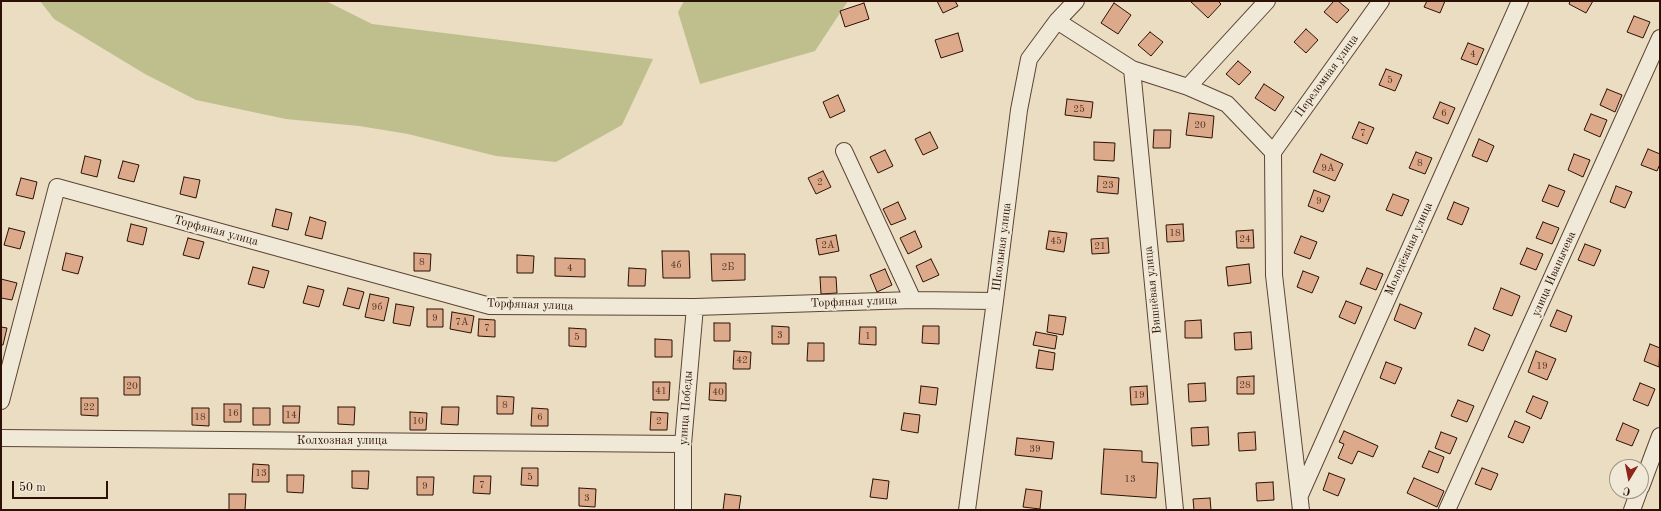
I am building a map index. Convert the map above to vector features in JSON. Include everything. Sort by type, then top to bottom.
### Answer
[{"type":"street","name":"Школьная улица","points":[[967,510],[995,301],[1018,110],[1029,59],[1057,21],[1076,1]]},
{"type":"street","points":[[1188,87],[1267,1]]},
{"type":"street","name":"Переломная улица","points":[[1272,152],[1381,1]]},
{"type":"street","name":"Молодёжная улица","points":[[1300,503],[1520,1]]},
{"type":"street","points":[[1057,21],[1132,70],[1188,87],[1227,104],[1272,152],[1274,274],[1300,503]]},
{"type":"street","name":"улица Иванычева","points":[[1447,510],[1660,38]]},
{"type":"street","name":"Вишнёвая улица","points":[[1132,70],[1175,510]]},
{"type":"street","points":[[844,151],[913,300]]},
{"type":"street","name":"Торфяная улица","points":[[1,401],[57,187],[490,306],[695,307],[913,300],[995,301]]},
{"type":"street","name":"улица Победы","points":[[683,510],[683,444],[695,307]]},
{"type":"street","points":[[1649,466],[1660,436]]},
{"type":"street","name":"Колхозная улица","points":[[1,438],[683,444]]},
{"type":"street","points":[[1632,510],[1637,499]]},
{"type":"green space","points":[[40,1],[326,1],[372,24],[653,59],[622,125],[556,162],[496,156],[408,134],[359,126],[286,119],[196,100],[145,74],[54,19]]},
{"type":"green space","points":[[684,1],[848,1],[815,51],[700,84],[678,12]]},
{"type":"building","points":[[937,1],[955,1],[958,6],[943,13]]},
{"type":"building","points":[[1190,1],[1218,1],[1221,4],[1208,18]]},
{"type":"building","points":[[1334,1],[1338,1],[1349,10],[1337,23],[1324,12]]},
{"type":"building","points":[[1427,1],[1445,1],[1440,13],[1424,7]]},
{"type":"building","points":[[1570,1],[1593,1],[1586,13],[1569,4]]},
{"type":"building","points":[[864,3],[869,19],[845,27],[840,11]]},
{"type":"building","points":[[1114,3],[1131,15],[1118,34],[1101,23]]},
{"type":"building","points":[[1634,16],[1650,22],[1643,38],[1627,32]]},
{"type":"building","points":[[1306,29],[1318,40],[1306,53],[1294,42]]},
{"type":"building","points":[[1150,32],[1163,42],[1151,56],[1138,45]]},
{"type":"building","points":[[958,33],[963,51],[941,58],[935,40]]},
{"type":"building","points":[[1468,43],[1484,49],[1477,65],[1461,59]]},
{"type":"building","points":[[1238,61],[1251,72],[1239,85],[1226,74]]},
{"type":"building","points":[[1386,69],[1402,75],[1395,91],[1379,85]]},
{"type":"building","points":[[1264,84],[1284,97],[1275,111],[1255,98]]},
{"type":"building","points":[[1607,89],[1622,95],[1615,112],[1600,105]]},
{"type":"building","points":[[838,95],[845,111],[830,118],[823,102]]},
{"type":"building","points":[[1067,99],[1093,102],[1091,118],[1065,115]]},
{"type":"building","points":[[1440,102],[1455,108],[1448,124],[1433,118]]},
{"type":"building","points":[[1189,113],[1214,116],[1212,138],[1186,135]]},
{"type":"building","points":[[1591,114],[1607,120],[1600,137],[1584,130]]},
{"type":"building","points":[[1359,122],[1374,128],[1367,144],[1352,138]]},
{"type":"building","points":[[1154,130],[1171,130],[1170,148],[1153,148]]},
{"type":"building","points":[[930,132],[938,148],[923,155],[915,139]]},
{"type":"building","points":[[1479,139],[1494,146],[1487,162],[1472,156]]},
{"type":"building","points":[[1094,142],[1115,143],[1114,161],[1094,160]]},
{"type":"building","points":[[1648,149],[1660,154],[1660,164],[1657,171],[1641,165]]},
{"type":"building","points":[[885,150],[893,166],[878,173],[870,157]]},
{"type":"building","points":[[1416,152],[1432,158],[1425,174],[1409,168]]},
{"type":"building","points":[[1321,154],[1343,164],[1335,181],[1313,172]]},
{"type":"building","points":[[1574,154],[1590,160],[1583,177],[1568,170]]},
{"type":"building","points":[[85,156],[101,160],[97,177],[81,173]]},
{"type":"building","points":[[123,161],[139,165],[134,182],[118,178]]},
{"type":"building","points":[[823,171],[831,187],[816,194],[808,178]]},
{"type":"building","points":[[1098,176],[1119,178],[1118,194],[1097,192]]},
{"type":"building","points":[[184,177],[200,180],[196,198],[180,194]]},
{"type":"building","points":[[21,178],[37,182],[33,199],[16,195]]},
{"type":"building","points":[[1549,185],[1565,191],[1558,207],[1542,201]]},
{"type":"building","points":[[1616,186],[1632,192],[1625,208],[1610,202]]},
{"type":"building","points":[[1314,190],[1330,196],[1323,212],[1308,206]]},
{"type":"building","points":[[1393,194],[1409,200],[1402,216],[1386,210]]},
{"type":"building","points":[[898,202],[906,219],[891,225],[883,209]]},
{"type":"building","points":[[1454,202],[1469,208],[1462,225],[1447,219]]},
{"type":"building","points":[[276,209],[292,213],[288,230],[272,226]]},
{"type":"building","points":[[310,217],[326,222],[322,239],[305,235]]},
{"type":"building","points":[[1543,222],[1559,228],[1552,244],[1536,238]]},
{"type":"building","points":[[131,224],[147,228],[143,245],[127,241]]},
{"type":"building","points":[[1183,224],[1184,241],[1167,242],[1166,225]]},
{"type":"building","points":[[9,228],[25,232],[20,249],[4,245]]},
{"type":"building","points":[[1253,230],[1254,248],[1237,248],[1236,231]]},
{"type":"building","points":[[915,231],[922,247],[908,254],[900,238]]},
{"type":"building","points":[[1049,231],[1067,233],[1064,252],[1046,249]]},
{"type":"building","points":[[836,235],[839,251],[819,255],[816,239]]},
{"type":"building","points":[[1301,236],[1317,242],[1310,259],[1294,253]]},
{"type":"building","points":[[188,238],[204,242],[199,259],[183,255]]},
{"type":"building","points":[[1108,238],[1109,253],[1092,254],[1091,239]]},
{"type":"building","points":[[1585,244],[1601,250],[1594,266],[1578,260]]},
{"type":"building","points":[[1527,248],[1543,254],[1536,270],[1520,264]]},
{"type":"building","points":[[662,251],[689,251],[690,278],[663,278]]},
{"type":"building","points":[[66,253],[83,257],[78,274],[62,270]]},
{"type":"building","points":[[414,253],[431,254],[430,271],[414,271]]},
{"type":"building","points":[[711,254],[745,254],[745,280],[712,281]]},
{"type":"building","points":[[517,255],[534,256],[533,273],[517,273]]},
{"type":"building","points":[[555,258],[585,259],[585,277],[555,276]]},
{"type":"building","points":[[931,259],[939,275],[923,282],[916,266]]},
{"type":"building","points":[[1249,264],[1251,283],[1228,286],[1226,267]]},
{"type":"building","points":[[253,267],[269,271],[264,288],[248,284]]},
{"type":"building","points":[[629,268],[646,269],[645,286],[628,286]]},
{"type":"building","points":[[1367,268],[1383,274],[1376,290],[1360,284]]},
{"type":"building","points":[[885,269],[892,285],[877,292],[870,275]]},
{"type":"building","points":[[1303,271],[1319,277],[1312,293],[1297,287]]},
{"type":"building","points":[[820,277],[836,277],[837,293],[821,294]]},
{"type":"building","points":[[1,279],[17,283],[12,300],[1,298]]},
{"type":"building","points":[[308,286],[324,290],[319,307],[303,303]]},
{"type":"building","points":[[348,288],[364,292],[359,309],[343,305]]},
{"type":"building","points":[[1501,288],[1520,296],[1512,316],[1493,309]]},
{"type":"building","points":[[370,294],[389,298],[384,321],[365,317]]},
{"type":"building","points":[[1346,301],[1362,307],[1355,324],[1339,317]]},
{"type":"building","points":[[396,304],[414,307],[410,326],[393,323]]},
{"type":"building","points":[[1400,304],[1422,313],[1415,329],[1394,320]]},
{"type":"building","points":[[427,309],[443,309],[443,327],[427,327]]},
{"type":"building","points":[[1557,310],[1572,316],[1566,332],[1550,326]]},
{"type":"building","points":[[452,312],[474,316],[471,333],[450,329]]},
{"type":"building","points":[[1049,315],[1066,317],[1063,335],[1047,332]]},
{"type":"building","points":[[479,319],[495,320],[495,337],[478,336]]},
{"type":"building","points":[[1201,320],[1202,338],[1185,338],[1185,321]]},
{"type":"building","points":[[714,323],[730,323],[730,341],[714,341]]},
{"type":"building","points":[[772,326],[789,327],[789,344],[772,344]]},
{"type":"building","points":[[923,326],[939,326],[939,344],[922,343]]},
{"type":"building","points":[[1,327],[7,328],[3,345],[1,345]]},
{"type":"building","points":[[860,327],[876,327],[876,345],[859,344]]},
{"type":"building","points":[[569,328],[586,329],[586,347],[569,346]]},
{"type":"building","points":[[1475,328],[1490,335],[1483,351],[1468,345]]},
{"type":"building","points":[[1036,332],[1057,336],[1055,349],[1033,345]]},
{"type":"building","points":[[1251,332],[1252,349],[1235,350],[1234,333]]},
{"type":"building","points":[[655,339],[672,340],[672,357],[655,357]]},
{"type":"building","points":[[808,343],[824,343],[824,361],[807,361]]},
{"type":"building","points":[[1650,344],[1660,348],[1659,367],[1644,361]]},
{"type":"building","points":[[1039,350],[1055,353],[1053,370],[1036,368]]},
{"type":"building","points":[[734,351],[751,352],[750,369],[733,369]]},
{"type":"building","points":[[1536,351],[1556,359],[1547,380],[1528,372]]},
{"type":"building","points":[[1386,362],[1402,368],[1395,384],[1380,378]]},
{"type":"building","points":[[1254,376],[1254,394],[1237,394],[1237,377]]},
{"type":"building","points":[[124,377],[140,377],[140,395],[124,395]]},
{"type":"building","points":[[653,382],[670,382],[669,400],[653,400]]},
{"type":"building","points":[[710,383],[726,383],[726,401],[709,400]]},
{"type":"building","points":[[1205,383],[1206,401],[1189,402],[1188,384]]},
{"type":"building","points":[[1640,383],[1655,389],[1648,406],[1633,400]]},
{"type":"building","points":[[921,386],[938,388],[936,405],[919,403]]},
{"type":"building","points":[[1147,386],[1148,404],[1131,405],[1130,387]]},
{"type":"building","points":[[497,396],[514,397],[513,414],[497,414]]},
{"type":"building","points":[[1533,396],[1548,402],[1541,419],[1526,412]]},
{"type":"building","points":[[81,398],[98,398],[98,416],[81,415]]},
{"type":"building","points":[[1458,400],[1474,406],[1467,422],[1451,416]]},
{"type":"building","points":[[224,404],[241,404],[241,422],[224,422]]},
{"type":"building","points":[[283,406],[300,406],[299,423],[283,423]]},
{"type":"building","points":[[338,407],[355,407],[354,425],[338,424]]},
{"type":"building","points":[[442,407],[459,407],[458,425],[441,424]]},
{"type":"building","points":[[192,408],[209,408],[209,426],[192,425]]},
{"type":"building","points":[[253,408],[270,408],[270,425],[253,425]]},
{"type":"building","points":[[532,408],[548,409],[548,426],[531,426]]},
{"type":"building","points":[[410,412],[427,413],[426,430],[410,430]]},
{"type":"building","points":[[651,412],[668,413],[667,430],[650,430]]},
{"type":"building","points":[[904,413],[920,415],[918,433],[901,430]]},
{"type":"building","points":[[1515,421],[1530,427],[1523,443],[1508,437]]},
{"type":"building","points":[[1623,423],[1639,430],[1632,446],[1616,440]]},
{"type":"building","points":[[1208,427],[1209,445],[1192,446],[1191,428]]},
{"type":"building","points":[[1344,431],[1378,446],[1373,457],[1358,451],[1352,464],[1338,458],[1344,444],[1339,442]]},
{"type":"building","points":[[1255,432],[1256,450],[1239,451],[1238,433]]},
{"type":"building","points":[[1441,432],[1457,438],[1450,454],[1435,448]]},
{"type":"building","points":[[1017,438],[1054,442],[1052,459],[1015,455]]},
{"type":"building","points":[[1104,449],[1142,451],[1142,462],[1158,463],[1156,498],[1101,494]]},
{"type":"building","points":[[1429,451],[1444,457],[1438,473],[1422,467]]},
{"type":"building","points":[[253,464],[269,465],[269,482],[252,482]]},
{"type":"building","points":[[522,468],[538,468],[538,486],[521,485]]},
{"type":"building","points":[[1482,468],[1498,474],[1491,490],[1475,484]]},
{"type":"building","points":[[352,471],[369,471],[368,489],[352,488]]},
{"type":"building","points":[[1329,473],[1345,479],[1338,496],[1323,490]]},
{"type":"building","points":[[287,475],[304,475],[303,493],[287,492]]},
{"type":"building","points":[[474,476],[491,476],[490,494],[473,493]]},
{"type":"building","points":[[417,477],[434,477],[433,495],[417,495]]},
{"type":"building","points":[[1414,478],[1444,491],[1437,507],[1407,493]]},
{"type":"building","points":[[873,479],[889,481],[887,499],[870,497]]},
{"type":"building","points":[[1273,482],[1274,500],[1257,501],[1256,483]]},
{"type":"building","points":[[579,488],[596,489],[595,507],[579,506]]},
{"type":"building","points":[[1026,489],[1042,491],[1040,509],[1023,507]]},
{"type":"building","points":[[229,494],[246,494],[245,510],[229,510]]},
{"type":"building","points":[[725,494],[741,496],[739,510],[723,510]]},
{"type":"building","points":[[1210,498],[1211,510],[1194,510],[1193,499]]}]
